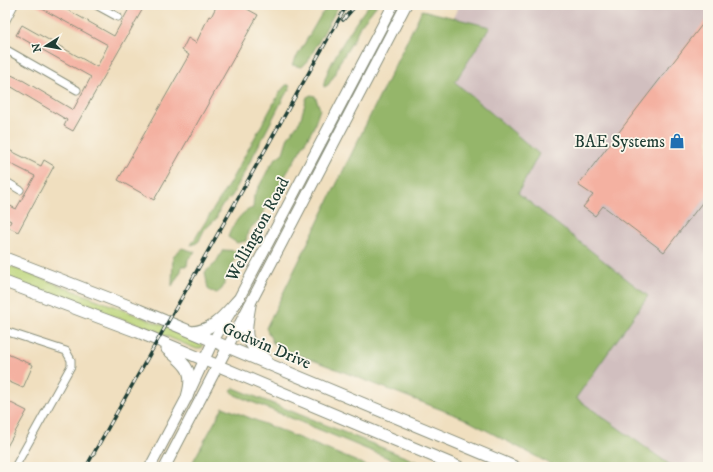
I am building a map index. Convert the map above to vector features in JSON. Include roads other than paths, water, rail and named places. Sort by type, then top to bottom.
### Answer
[{"type":"main road","name":"Wellington Road","points":[[150,467],[187,397],[213,341],[238,300],[393,5]]},
{"type":"main road","name":"Wellington Road","points":[[165,467],[406,5]]},
{"type":"main road","name":"Godwin Drive","points":[[5,258],[78,285],[227,346],[515,467]]},
{"type":"main road","points":[[5,282],[204,360],[459,467]]},
{"type":"main road","points":[[191,332],[207,329],[216,324],[238,300]]},
{"type":"main road","points":[[250,306],[246,335],[248,341],[273,366]]},
{"type":"main road","points":[[157,341],[188,368],[191,381],[187,397]]},
{"type":"street","points":[[5,22],[14,5]]},
{"type":"street","points":[[96,5],[118,17]]},
{"type":"street","points":[[5,49],[77,90]]},
{"type":"street","points":[[5,181],[20,190]]},
{"type":"street","points":[[5,331],[66,351],[71,360],[71,366],[15,467]]},
{"type":"railway","points":[[86,467],[347,5]]},
{"type":"railway","points":[[343,20],[356,5]]},
{"type":"place","name":"BAE Systems","points":[[677,141]]}]
